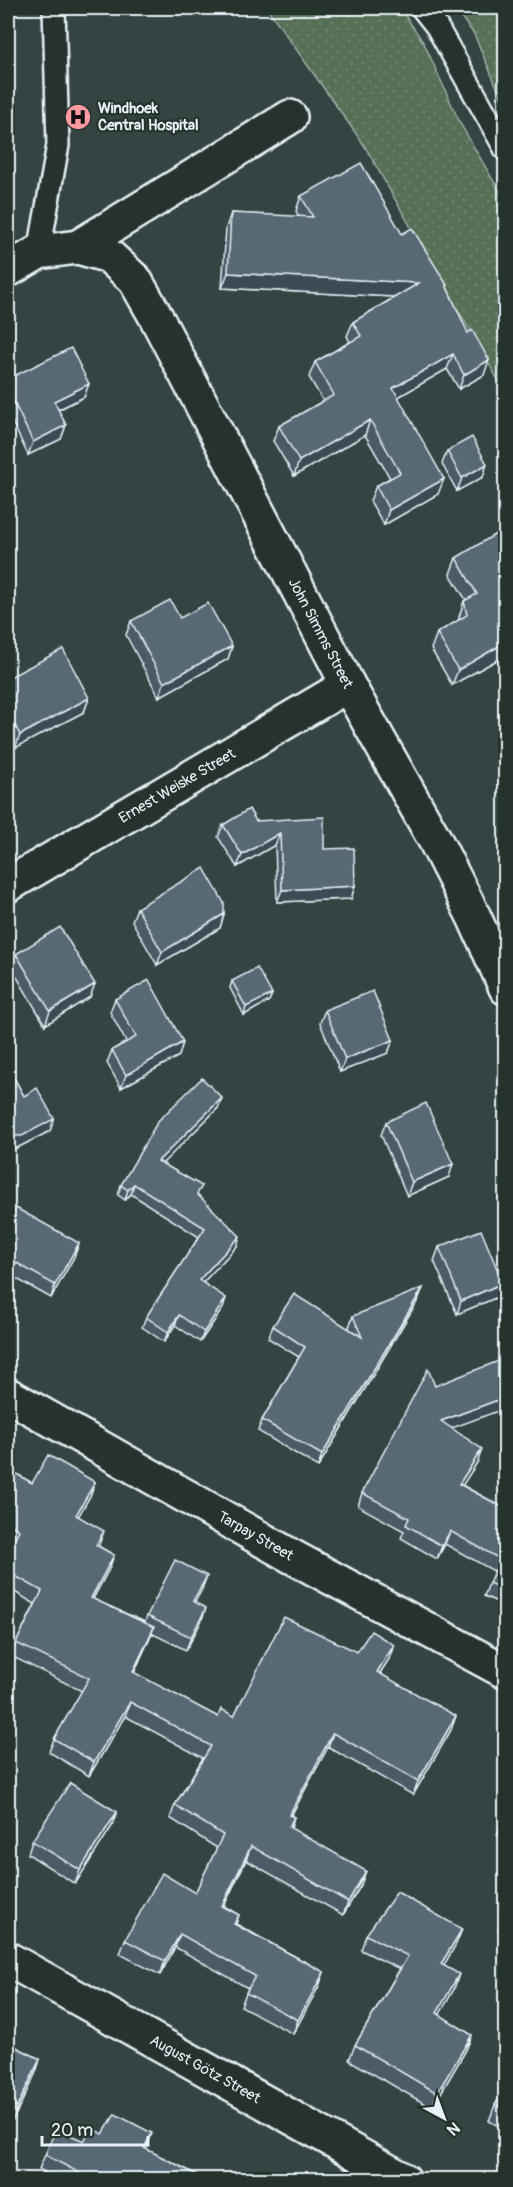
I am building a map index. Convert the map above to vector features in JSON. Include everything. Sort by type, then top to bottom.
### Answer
[{"type":"street","points":[[8,270],[39,252],[78,247],[290,117]]},
{"type":"street","name":"John Simms Street","points":[[78,247],[110,255],[135,280],[161,325],[348,685],[435,840],[474,917],[506,988]]},
{"type":"street","name":"Ernest Weiske Street","points":[[8,885],[348,685]]},
{"type":"street","name":"Tarpay Street","points":[[8,1395],[291,1556],[506,1672]]},
{"type":"street","name":"August Götz Street","points":[[8,1959],[404,2180]]},
{"type":"lane","points":[[39,252],[58,145],[54,8]]},
{"type":"lane","points":[[422,8],[437,27],[506,150]]},
{"type":"green space","points":[[267,8],[400,8],[424,43],[460,123],[505,201],[505,392],[364,145]]},
{"type":"green space","points":[[454,8],[505,8],[505,106],[474,34]]},
{"type":"building","points":[[361,163],[402,234],[412,228],[447,285],[468,333],[472,330],[489,360],[464,375],[453,354],[393,388],[444,479],[389,510],[376,486],[400,473],[370,420],[299,461],[279,426],[334,395],[315,362],[361,336],[353,322],[419,283],[228,273],[231,213],[313,217],[301,196]]},
{"type":"building","points":[[71,348],[89,384],[54,401],[66,425],[33,442],[8,390],[8,379]]},
{"type":"building","points":[[472,437],[487,464],[462,478],[447,451]]},
{"type":"building","points":[[504,529],[506,531],[506,642],[458,670],[437,633],[467,615],[464,601],[477,594],[456,558]]},
{"type":"building","points":[[170,600],[180,618],[208,603],[232,646],[164,683],[131,621]]},
{"type":"building","points":[[63,649],[89,698],[20,735],[8,712],[8,678]]},
{"type":"building","points":[[249,809],[256,821],[324,817],[324,849],[354,848],[355,886],[282,890],[280,833],[242,855],[223,825]]},
{"type":"building","points":[[204,868],[224,903],[224,914],[162,952],[137,908]]},
{"type":"building","points":[[60,927],[95,984],[50,1011],[16,954]]},
{"type":"building","points":[[257,968],[272,994],[246,1007],[232,981]]},
{"type":"building","points":[[149,980],[183,1042],[126,1075],[112,1050],[136,1037],[115,999]]},
{"type":"building","points":[[373,991],[393,1040],[345,1059],[325,1010]]},
{"type":"building","points":[[8,1067],[24,1096],[37,1088],[54,1119],[22,1136],[10,1136],[8,1131]]},
{"type":"building","points":[[202,1078],[222,1098],[158,1161],[202,1186],[197,1194],[240,1236],[199,1280],[226,1298],[204,1332],[179,1315],[168,1332],[146,1317],[205,1228],[134,1184],[128,1190],[121,1185],[158,1121]]},
{"type":"building","points":[[426,1103],[453,1164],[412,1182],[386,1122]]},
{"type":"building","points":[[16,1208],[79,1243],[55,1285],[8,1258],[8,1223]]},
{"type":"building","points":[[481,1230],[503,1283],[461,1301],[439,1247]]},
{"type":"building","points":[[423,1288],[322,1455],[262,1420],[305,1347],[273,1326],[294,1294],[362,1337],[353,1316]]},
{"type":"building","points":[[506,1358],[506,1397],[441,1421],[482,1449],[459,1484],[506,1509],[506,1591],[489,1583],[500,1559],[450,1531],[442,1546],[406,1525],[409,1518],[362,1493],[428,1369],[435,1386]]},
{"type":"building","points":[[48,1455],[95,1482],[76,1515],[104,1531],[96,1545],[114,1555],[91,1598],[154,1627],[133,1672],[218,1717],[221,1709],[234,1716],[284,1617],[357,1652],[371,1631],[394,1645],[377,1672],[456,1716],[418,1781],[333,1733],[289,1815],[294,1817],[289,1827],[366,1871],[348,1902],[251,1846],[222,1906],[239,1915],[234,1924],[324,1972],[298,2020],[246,1993],[255,1976],[180,1934],[165,1961],[125,1940],[162,1873],[195,1893],[223,1835],[175,1805],[211,1746],[130,1702],[94,1762],[54,1739],[89,1678],[16,1643],[42,1591],[8,1572],[8,1551],[19,1530],[8,1523],[8,1469],[32,1483]]},
{"type":"building","points":[[175,1560],[207,1576],[193,1601],[206,1608],[191,1637],[147,1616]]},
{"type":"building","points":[[70,1783],[117,1812],[80,1870],[32,1841]]},
{"type":"building","points":[[397,1892],[462,1929],[441,1964],[459,1974],[437,2013],[472,2035],[437,2093],[355,2045],[408,1956],[366,1935]]},
{"type":"building","points":[[8,2043],[40,2059],[17,2107],[8,2102]]},
{"type":"building","points":[[506,2087],[506,2111],[495,2105]]},
{"type":"building","points":[[115,2114],[152,2133],[144,2148],[207,2180],[93,2180],[45,2155],[56,2129],[84,2141],[91,2128],[103,2134]]},
{"type":"place","name":"Windhoek Central Hospital","points":[[78,117]]}]
